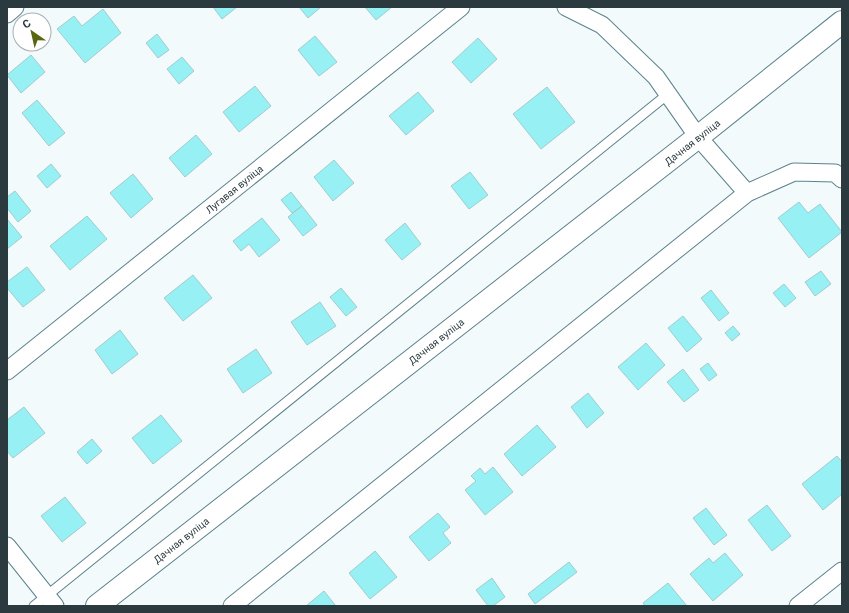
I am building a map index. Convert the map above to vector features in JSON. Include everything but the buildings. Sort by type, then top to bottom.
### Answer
[{"type":"street","points":[[7,14],[15,7]]},
{"type":"street","name":"Лугавая вуліца","points":[[7,371],[460,7]]},
{"type":"street","points":[[566,7],[602,24],[656,77],[698,137],[747,193]]},
{"type":"street","name":"Дачная вуліца","points":[[97,606],[776,76],[842,22]]},
{"type":"street","points":[[232,606],[747,193],[794,172],[834,173],[842,179]]},
{"type":"street","points":[[7,546],[45,603]]},
{"type":"street","points":[[798,606],[842,571]]},
{"type":"lane","points":[[45,603],[668,94]]}]
